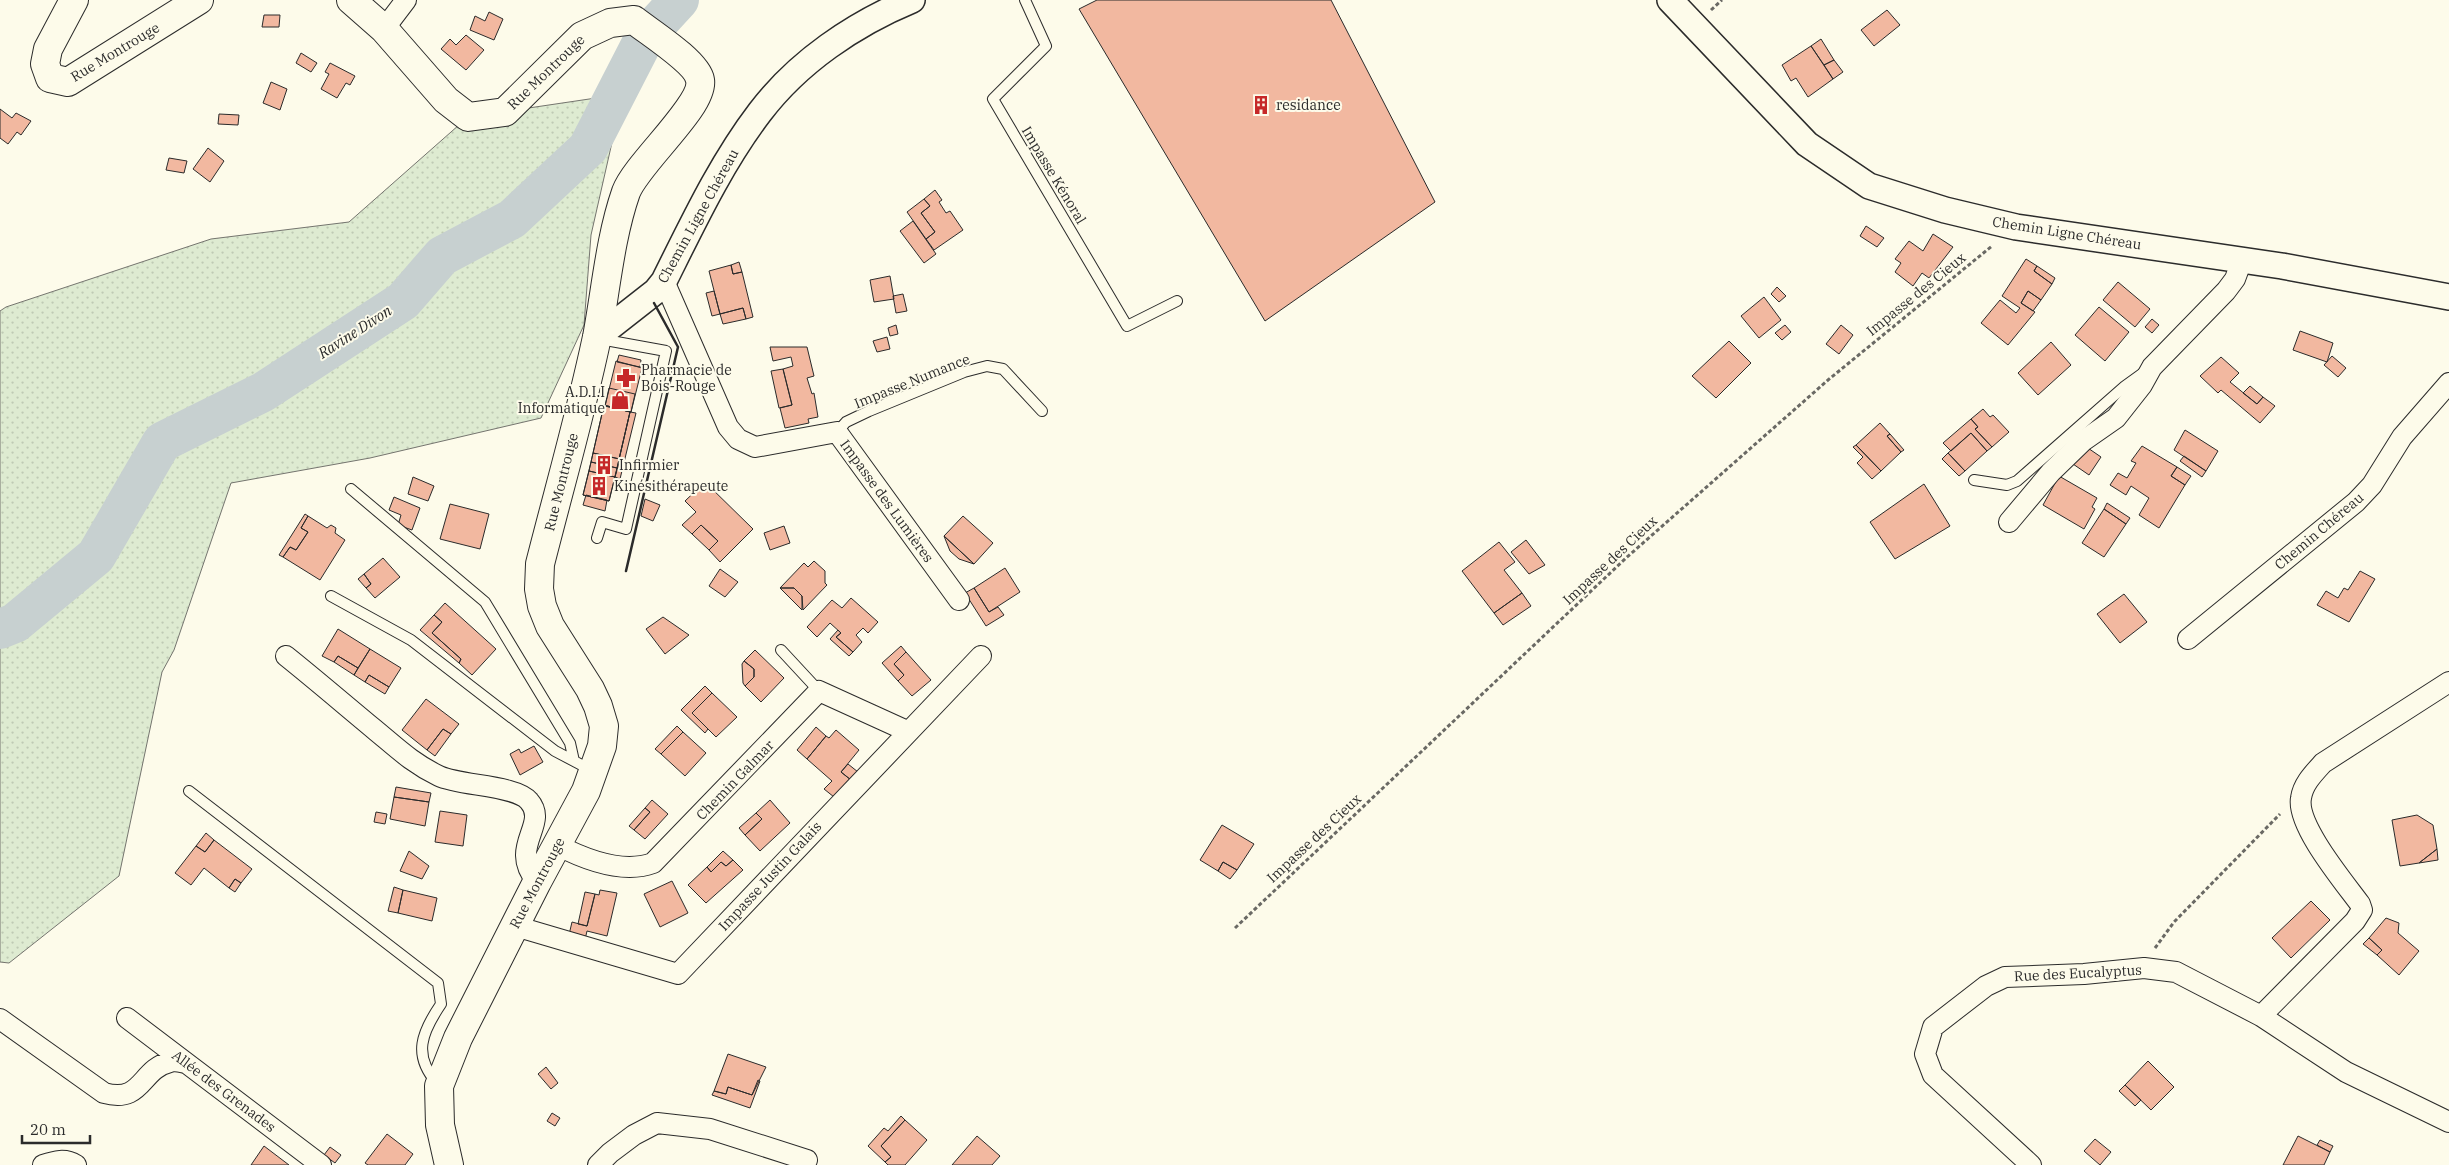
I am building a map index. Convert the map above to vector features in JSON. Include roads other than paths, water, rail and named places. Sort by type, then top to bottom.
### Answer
[{"type":"main road","name":"Rue Montrouge","points":[[74,0],[48,49],[45,64],[50,78],[68,82],[199,0]]},
{"type":"main road","name":"Rue Montrouge","points":[[351,0],[384,29],[446,100],[468,117],[505,112],[582,36],[610,23],[634,20],[694,67],[700,80],[698,95],[645,162],[627,190],[617,227],[596,338],[540,564],[539,589],[542,606],[550,626],[590,689],[598,706],[604,726],[602,746],[584,766],[586,791],[536,882],[458,1038],[439,1086],[440,1125],[449,1165]]},
{"type":"street","points":[[384,29],[406,0]]},
{"type":"street","name":"Chemin Ligne Chéreau","points":[[596,338],[656,291],[664,281],[720,171],[760,111],[805,65],[842,37],[858,26],[912,0]]},
{"type":"street","name":"Chemin Ligne Chéreau","points":[[1670,0],[1807,144],[1869,186],[1945,210],[2016,227],[2242,260],[2449,297]]},
{"type":"street","points":[[2009,522],[2051,472],[2083,441],[2116,418],[2142,385],[2152,367],[2226,291],[2235,279],[2242,260]]},
{"type":"street","name":"Impasse des Lumières","points":[[664,281],[728,427],[738,439],[755,447],[837,432],[960,600]]},
{"type":"street","name":"Chemin Chéreau","points":[[2188,639],[2356,502],[2372,485],[2402,437],[2449,383]]},
{"type":"street","points":[[286,656],[416,765],[443,778],[515,792],[528,799],[535,809],[534,821],[525,853],[525,864],[536,882]]},
{"type":"street","name":"Impasse Justin Galais","points":[[515,926],[678,974],[907,731],[981,656]]},
{"type":"street","points":[[2261,1016],[2355,921],[2362,910],[2360,904],[2316,843],[2302,814],[2300,799],[2308,780],[2323,764],[2449,682]]},
{"type":"street","points":[[820,691],[907,731]]},
{"type":"street","name":"Chemin Galmar","points":[[557,845],[591,860],[642,867],[652,863],[820,691]]},
{"type":"street","name":"Rue des Eucalyptus","points":[[2031,1165],[1933,1075],[1925,1054],[1933,1028],[1986,986],[2005,977],[2084,974],[2144,968],[2176,972],[2261,1016],[2346,1072],[2449,1122]]},
{"type":"street","name":"Allée des Grenades","points":[[127,1018],[321,1165]]},
{"type":"street","points":[[0,1020],[104,1093],[117,1097],[128,1095],[156,1069],[171,1061],[186,1062]]},
{"type":"street","points":[[598,1165],[610,1152],[634,1135],[657,1123],[710,1130],[807,1160]]},
{"type":"street","points":[[43,1165],[56,1161],[70,1160],[76,1165]]},
{"type":"lane","name":"Impasse Kénoral","points":[[1025,0],[1046,46],[993,99],[1127,326],[1177,301]]},
{"type":"lane","points":[[596,338],[666,351],[626,528],[602,522],[598,538]]},
{"type":"lane","name":"Impasse Numance","points":[[837,432],[846,422],[869,411],[964,372],[987,366],[1004,369],[1042,411]]},
{"type":"lane","points":[[1974,480],[2007,485],[2017,481],[2125,386],[2152,367]]},
{"type":"lane","points":[[351,489],[485,602],[584,766]]},
{"type":"lane","points":[[331,596],[411,640],[555,751],[584,766]]},
{"type":"lane","points":[[781,650],[820,691]]},
{"type":"lane","points":[[189,790],[438,983],[441,1004],[428,1023],[420,1045],[427,1072],[439,1086]]},
{"type":"waterway","name":"Ravine Divon","points":[[0,629],[15,623],[96,556],[162,442],[263,392],[403,301],[442,256],[512,219],[588,148],[645,37],[679,0]]},
{"type":"place","name":"residance","points":[[1261,105]]},
{"type":"place","name":"Pharmacie de Bois-Rouge","points":[[626,378]]},
{"type":"place","name":"A.D.I.I Informatique","points":[[620,400]]},
{"type":"place","name":"Infirmier","points":[[604,465]]},
{"type":"place","name":"Kinésithérapeute","points":[[599,486]]}]
